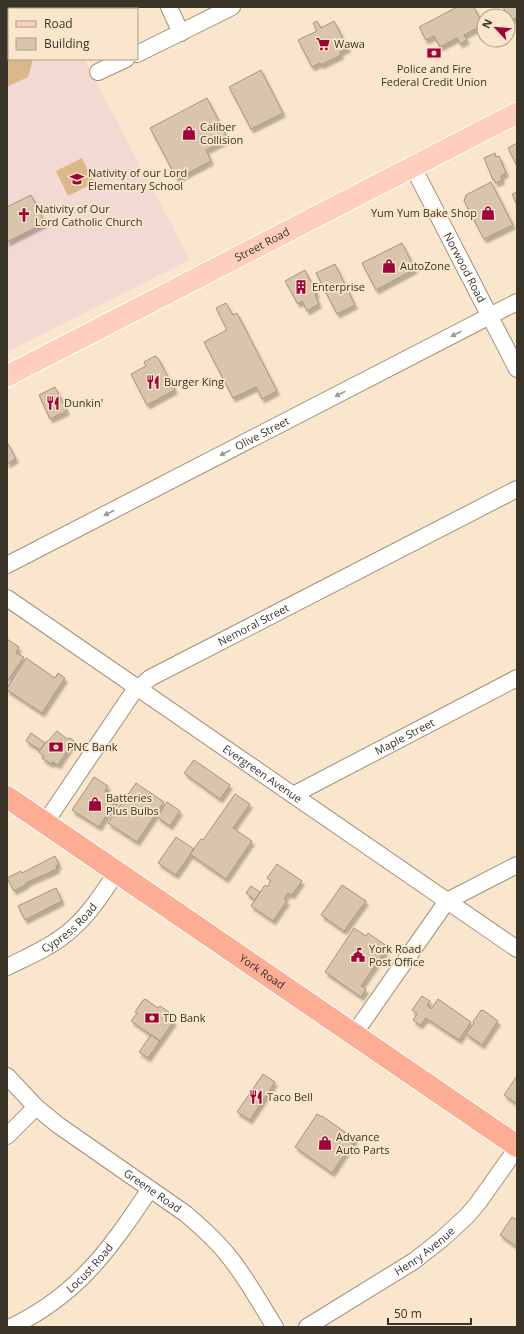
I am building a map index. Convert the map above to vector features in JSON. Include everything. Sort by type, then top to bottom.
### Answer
[{"type":"highway","name":"York Road","points":[[7,797],[517,1147]]},
{"type":"main road","name":"Street Road","points":[[7,376],[517,113]]},
{"type":"street","points":[[168,7],[182,33]]},
{"type":"street","points":[[138,54],[232,7]]},
{"type":"street","points":[[98,72],[124,60]]},
{"type":"street","name":"Norwood Road","points":[[413,167],[517,369]]},
{"type":"street","name":"Olive Street","points":[[7,565],[517,302]]},
{"type":"street","name":"Nemoral Street","points":[[45,823],[132,694],[150,678],[517,489]]},
{"type":"street","name":"Evergreen Avenue","points":[[7,598],[517,949]]},
{"type":"street","name":"Maple Street","points":[[293,795],[517,678]]},
{"type":"street","points":[[354,1034],[447,901],[517,865]]},
{"type":"street","name":"Cypress Road","points":[[7,967],[49,946],[66,934],[81,921],[94,906],[118,872]]},
{"type":"street","name":"Greene Road","points":[[7,1076],[36,1107],[58,1125],[186,1214],[200,1226],[218,1244],[242,1275],[275,1327]]},
{"type":"street","points":[[7,1136],[36,1107]]},
{"type":"street","name":"Henry Avenue","points":[[306,1327],[414,1261],[442,1239],[467,1216],[478,1203],[517,1147]]},
{"type":"street","name":"Locust Road","points":[[11,1327],[49,1306],[87,1272],[121,1232],[150,1189]]},
{"type":"shaded area","name":"Nativity of our Lord Elementary School","points":[[7,7],[58,7],[8,8],[8,60],[85,60],[190,260],[7,352]]},
{"type":"shaded area","points":[[7,7],[8,60],[33,60],[28,77],[7,87]]},
{"type":"shaded area","points":[[82,158],[94,183],[68,196],[56,171]]},
{"type":"building","points":[[457,7],[474,7],[476,11],[476,29],[464,35],[467,40],[460,44],[457,38],[440,47],[434,36],[426,40],[419,27]]},
{"type":"building","points":[[517,7],[517,17],[516,8],[504,8]]},
{"type":"building","name":"Wawa","points":[[317,21],[321,28],[334,21],[348,48],[340,52],[341,55],[321,65],[320,63],[312,67],[298,40],[317,31],[313,23]]},
{"type":"building","points":[[261,70],[283,113],[251,129],[229,87]]},
{"type":"building","name":"Caliber Collision","points":[[207,98],[228,139],[206,150],[211,161],[177,179],[150,128]]},
{"type":"building","points":[[517,143],[517,166],[508,148]]},
{"type":"building","points":[[495,153],[496,157],[499,156],[506,173],[501,176],[502,180],[496,183],[494,179],[493,180],[484,158]]},
{"type":"building","name":"Yum Yum Bake Shop","points":[[491,182],[513,225],[484,239],[464,201],[466,195]]},
{"type":"building","points":[[517,192],[517,205],[512,194]]},
{"type":"building","name":"Nativity of Our Lord Catholic Church","points":[[31,195],[45,223],[7,242],[7,207]]},
{"type":"building","name":"AutoZone","points":[[402,243],[415,269],[376,290],[362,263]]},
{"type":"building","points":[[335,264],[355,305],[337,314],[316,273]]},
{"type":"building","name":"Enterprise","points":[[305,270],[317,294],[315,295],[319,304],[307,311],[302,301],[298,304],[285,281]]},
{"type":"building","points":[[226,303],[233,315],[237,313],[277,391],[262,399],[256,387],[233,398],[204,342],[227,330],[216,308]]},
{"type":"building","name":"Burger King","points":[[155,356],[158,358],[175,390],[147,405],[131,374],[146,366],[144,362]]},
{"type":"building","name":"Dunkin'","points":[[55,387],[67,411],[50,419],[39,395]]},
{"type":"building","points":[[7,442],[16,459],[7,464]]},
{"type":"building","points":[[7,639],[19,647],[16,653],[24,657],[7,682]]},
{"type":"building","points":[[26,658],[55,678],[58,673],[65,678],[42,713],[7,690]]},
{"type":"building","name":"PNC Bank","points":[[57,731],[67,739],[70,738],[74,741],[58,765],[53,762],[51,764],[42,758],[44,756],[39,752]]},
{"type":"building","points":[[31,733],[45,743],[40,750],[26,741]]},
{"type":"building","points":[[194,760],[230,785],[220,799],[184,773]]},
{"type":"building","name":"Batteries Plus Bulbs","points":[[94,777],[108,786],[105,791],[117,799],[99,827],[72,810]]},
{"type":"building","points":[[136,783],[164,802],[137,842],[108,823]]},
{"type":"building","points":[[235,794],[250,804],[233,828],[252,841],[226,879],[190,854],[201,839],[203,840]]},
{"type":"building","points":[[167,802],[180,811],[170,826],[157,817]]},
{"type":"building","points":[[176,837],[194,849],[176,875],[158,863]]},
{"type":"building","points":[[55,856],[59,865],[56,866],[57,869],[26,883],[27,884],[14,891],[7,878],[21,871],[22,873]]},
{"type":"building","points":[[277,864],[302,881],[292,895],[288,893],[284,899],[287,901],[273,921],[251,906],[265,885],[267,887],[271,881],[267,878]]},
{"type":"building","points":[[342,885],[366,901],[344,931],[321,915]]},
{"type":"building","points":[[251,886],[260,892],[255,900],[246,893]]},
{"type":"building","points":[[56,888],[62,901],[25,920],[18,906]]},
{"type":"building","name":"York Road Post Office","points":[[354,928],[366,936],[368,933],[388,947],[361,986],[366,989],[361,997],[325,972]]},
{"type":"building","points":[[422,996],[430,1001],[427,1005],[431,1009],[438,999],[471,1022],[459,1040],[426,1018],[420,1025],[413,1020],[417,1014],[412,1010]]},
{"type":"building","name":"TD Bank","points":[[145,999],[158,1008],[160,1006],[169,1012],[167,1016],[174,1021],[160,1041],[131,1021],[137,1013],[135,1012]]},
{"type":"building","points":[[481,1010],[498,1021],[482,1045],[466,1034]]},
{"type":"building","points":[[151,1035],[160,1041],[148,1058],[139,1052]]},
{"type":"building","name":"Taco Bell","points":[[263,1074],[275,1082],[250,1120],[237,1112]]},
{"type":"building","points":[[517,1076],[517,1104],[504,1095]]},
{"type":"building","name":"Advance Auto Parts","points":[[317,1114],[355,1139],[332,1173],[295,1147]]},
{"type":"building","points":[[512,1217],[517,1220],[517,1247],[500,1235]]},
{"type":"place","name":"Wawa","points":[[323,44]]},
{"type":"place","name":"Police and Fire Federal Credit Union","points":[[434,53]]},
{"type":"place","name":"Caliber Collision","points":[[189,133]]},
{"type":"place","name":"Nativity of our Lord Elementary School","points":[[77,179]]},
{"type":"place","name":"Yum Yum Bake Shop","points":[[488,213]]},
{"type":"place","name":"Nativity of Our Lord Catholic Church","points":[[24,215]]},
{"type":"place","name":"AutoZone","points":[[389,266]]},
{"type":"place","name":"Enterprise","points":[[301,287]]},
{"type":"place","name":"Burger King","points":[[153,382]]},
{"type":"place","name":"Dunkin'","points":[[53,403]]},
{"type":"place","name":"PNC Bank","points":[[56,747]]},
{"type":"place","name":"Batteries Plus Bulbs","points":[[95,804]]},
{"type":"place","name":"York Road Post Office","points":[[358,955]]},
{"type":"place","name":"TD Bank","points":[[152,1018]]},
{"type":"place","name":"Taco Bell","points":[[256,1097]]},
{"type":"place","name":"Advance Auto Parts","points":[[325,1143]]}]
